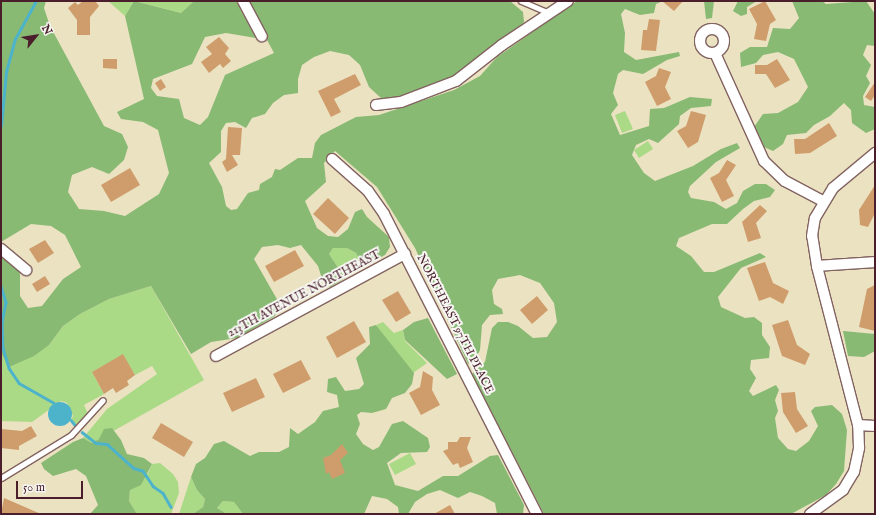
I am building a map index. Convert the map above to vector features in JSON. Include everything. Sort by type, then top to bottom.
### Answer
[{"type":"street","points":[[243,1],[262,36]]},
{"type":"street","points":[[376,105],[401,102],[456,81],[502,45],[568,1]]},
{"type":"street","points":[[715,53],[764,161],[785,181],[823,201]]},
{"type":"street","points":[[810,514],[843,490],[854,472],[859,448],[858,425],[817,266],[812,236],[815,218],[823,201],[833,188],[875,153]]},
{"type":"street","name":"NORTHEAST 97TH PLACE","points":[[332,159],[368,190],[384,214],[537,514]]},
{"type":"street","points":[[1,249],[26,270]]},
{"type":"street","name":"213TH AVENUE NORTHEAST","points":[[216,356],[405,254]]},
{"type":"street","points":[[817,266],[875,262]]},
{"type":"street","points":[[858,425],[875,426]]},
{"type":"lane","points":[[521,1],[550,13]]},
{"type":"lane","points":[[1,478],[71,435],[103,400]]},
{"type":"green space","points":[[1,1],[46,1],[44,8],[50,26],[104,126],[122,134],[128,147],[124,160],[109,174],[92,167],[72,175],[68,192],[79,209],[104,211],[125,216],[159,194],[169,173],[158,130],[143,122],[121,119],[117,112],[144,99],[125,16],[134,1],[181,13],[194,1],[236,1],[256,38],[226,33],[205,37],[192,64],[153,79],[151,88],[157,96],[179,99],[184,118],[200,125],[208,117],[225,75],[274,53],[246,1],[510,1],[523,12],[524,22],[518,29],[494,44],[455,77],[399,98],[381,98],[369,87],[360,65],[349,55],[330,51],[314,57],[302,65],[298,79],[298,93],[284,95],[273,103],[265,114],[252,118],[246,128],[235,122],[226,123],[221,131],[221,152],[209,163],[222,187],[226,206],[231,210],[237,209],[248,193],[259,190],[260,184],[272,177],[275,169],[280,170],[298,158],[312,158],[315,143],[321,135],[356,117],[379,115],[454,90],[480,76],[497,57],[577,1],[663,1],[656,4],[654,13],[640,15],[625,9],[621,14],[625,33],[624,52],[636,60],[679,52],[680,56],[667,60],[643,74],[623,70],[618,74],[613,93],[618,105],[611,114],[620,135],[649,126],[650,109],[664,108],[690,97],[712,99],[711,106],[691,108],[680,116],[679,124],[658,143],[649,139],[636,145],[632,155],[644,173],[655,181],[693,166],[721,149],[737,143],[740,148],[716,162],[690,186],[688,192],[691,198],[714,202],[726,209],[737,203],[743,191],[755,184],[766,184],[775,190],[770,197],[754,201],[727,224],[712,224],[679,238],[676,246],[691,256],[704,272],[714,272],[760,253],[766,257],[741,268],[718,297],[721,307],[745,318],[754,317],[762,323],[762,335],[770,347],[769,358],[751,360],[750,369],[756,378],[749,391],[753,396],[776,385],[779,390],[775,400],[778,411],[775,418],[778,438],[788,449],[796,451],[809,441],[818,426],[811,411],[815,407],[832,405],[842,414],[847,430],[844,471],[836,484],[826,495],[791,514],[544,514],[472,374],[485,362],[492,328],[498,322],[508,322],[518,326],[533,338],[547,337],[557,322],[554,303],[540,283],[520,275],[498,279],[492,290],[494,304],[502,309],[503,314],[490,315],[482,325],[480,350],[475,360],[468,364],[415,248],[377,187],[335,151],[324,163],[326,182],[305,201],[317,228],[328,236],[338,237],[348,229],[355,212],[362,209],[367,217],[389,237],[390,247],[385,255],[372,262],[362,263],[356,253],[347,248],[333,248],[329,254],[345,278],[330,287],[323,282],[318,266],[301,245],[290,248],[278,245],[262,247],[254,259],[278,301],[275,316],[237,338],[211,342],[191,354],[151,286],[109,299],[80,314],[63,326],[49,345],[34,356],[9,367],[1,353],[1,256],[15,265],[20,274],[20,296],[28,308],[42,306],[63,279],[81,267],[65,235],[51,226],[31,224],[1,242]]},
{"type":"green space","points":[[108,1],[134,1],[125,16]]},
{"type":"green space","points":[[134,1],[194,1],[181,13]]},
{"type":"green space","points":[[704,1],[714,1],[712,18],[706,19]]},
{"type":"green space","points":[[738,1],[757,1],[747,7],[747,14],[741,16],[733,11]]},
{"type":"green space","points":[[792,1],[822,1],[826,4],[866,1],[875,14],[875,46],[867,45],[863,55],[871,65],[866,76],[870,83],[863,96],[864,105],[875,107],[875,129],[866,133],[852,123],[851,110],[844,103],[830,116],[814,125],[806,133],[787,135],[783,144],[773,151],[764,147],[754,127],[763,114],[778,113],[798,102],[808,87],[794,59],[778,52],[763,55],[756,63],[741,67],[740,53],[750,47],[767,47],[773,28],[790,29],[799,18]]},
{"type":"green space","points":[[625,111],[633,129],[622,133],[615,115]]},
{"type":"green space","points":[[648,141],[653,149],[639,158],[634,150]]},
{"type":"green space","points":[[333,248],[347,248],[356,253],[362,263],[345,278],[329,254]]},
{"type":"green space","points":[[151,286],[204,380],[92,443],[83,438],[107,409],[157,374],[152,366],[135,375],[123,355],[92,372],[104,394],[84,405],[88,414],[77,425],[71,420],[73,416],[67,403],[61,401],[32,422],[1,421],[1,353],[9,366],[49,345],[63,326],[80,314],[109,299]]},
{"type":"green space","points":[[428,318],[457,374],[447,379],[405,340],[403,330],[414,322]]},
{"type":"green space","points":[[383,322],[394,333],[403,330],[405,341],[427,363],[413,373],[376,325]]},
{"type":"green space","points":[[376,325],[414,373],[412,384],[405,393],[392,398],[386,409],[372,413],[361,412],[357,415],[360,424],[356,434],[363,444],[373,450],[379,447],[392,424],[403,421],[428,438],[430,447],[427,452],[401,453],[387,463],[395,485],[418,491],[443,476],[458,476],[490,456],[498,455],[524,505],[523,514],[497,514],[495,503],[482,496],[470,492],[458,498],[440,490],[427,494],[415,502],[408,514],[399,514],[398,507],[387,499],[372,496],[364,514],[243,514],[234,502],[223,501],[217,508],[227,514],[193,514],[203,507],[205,499],[197,490],[191,477],[196,464],[205,458],[214,444],[224,441],[250,456],[259,452],[279,452],[289,447],[290,428],[298,434],[315,422],[323,411],[339,407],[337,395],[327,392],[328,379],[336,377],[345,391],[359,389],[364,384],[356,358],[370,344],[369,327]]},
{"type":"green space","points":[[843,331],[875,334],[875,351],[864,357],[848,356]]},
{"type":"green space","points":[[112,428],[121,440],[127,454],[144,458],[152,464],[141,485],[130,490],[129,501],[137,514],[90,514],[98,505],[86,476],[76,469],[53,476],[44,469],[41,463],[73,442],[83,438],[92,443],[99,439],[104,429]]},
{"type":"green space","points":[[410,453],[416,464],[395,475],[389,464]]},
{"type":"green space","points":[[160,463],[173,474],[178,482],[179,493],[171,514],[137,514],[129,501],[130,489],[146,477],[152,464]]},
{"type":"green space","points":[[191,477],[197,490],[205,499],[203,507],[193,514],[179,514]]},
{"type":"green space","points":[[223,501],[234,502],[243,514],[227,514],[217,508]]},
{"type":"water","points":[[60,402],[65,403],[71,409],[71,419],[65,425],[60,426],[55,425],[49,419],[48,414],[49,409],[55,403]]},
{"type":"building","points":[[83,1],[95,1],[99,6],[90,17],[90,35],[77,35],[77,20],[68,8],[75,2],[78,5]]},
{"type":"building","points":[[662,1],[683,1],[674,11]]},
{"type":"building","points":[[765,1],[776,20],[770,24],[766,41],[754,39],[757,24],[749,9]]},
{"type":"building","points":[[649,19],[660,20],[656,51],[641,50],[643,30],[647,30]]},
{"type":"building","points":[[219,37],[229,48],[225,54],[231,61],[223,68],[220,64],[209,73],[201,62],[212,54],[206,47]]},
{"type":"building","points":[[103,59],[117,59],[117,69],[103,68]]},
{"type":"building","points":[[777,59],[790,80],[775,88],[766,74],[755,74],[755,65],[767,65]]},
{"type":"building","points":[[659,68],[671,72],[665,87],[671,99],[657,106],[645,82],[656,76]]},
{"type":"building","points":[[355,74],[361,85],[334,99],[341,112],[331,117],[318,91]]},
{"type":"building","points":[[161,79],[166,87],[160,91],[155,83]]},
{"type":"building","points":[[875,82],[875,95],[871,101],[865,97]]},
{"type":"building","points":[[691,111],[706,115],[698,142],[688,148],[677,131],[686,126]]},
{"type":"building","points":[[829,123],[837,136],[810,153],[795,154],[794,139],[805,139]]},
{"type":"building","points":[[228,127],[242,128],[240,155],[232,155],[238,165],[227,172],[222,162],[226,159]]},
{"type":"building","points":[[727,160],[736,165],[726,180],[734,196],[722,202],[710,178],[719,173]]},
{"type":"building","points":[[130,168],[140,185],[111,202],[101,185]]},
{"type":"building","points":[[875,185],[875,213],[868,227],[860,225],[859,210]]},
{"type":"building","points":[[328,198],[349,218],[335,234],[313,214]]},
{"type":"building","points":[[760,205],[767,211],[756,223],[761,238],[748,242],[742,222]]},
{"type":"building","points":[[45,240],[54,253],[38,263],[29,249]]},
{"type":"building","points":[[295,250],[304,266],[274,282],[265,266]]},
{"type":"building","points":[[765,262],[773,283],[789,291],[783,304],[770,297],[759,301],[747,268]]},
{"type":"building","points":[[45,276],[50,284],[37,292],[32,284]]},
{"type":"building","points":[[875,285],[875,331],[859,327],[867,289]]},
{"type":"building","points":[[398,291],[411,313],[396,322],[382,300]]},
{"type":"building","points":[[537,296],[548,310],[532,324],[520,310]]},
{"type":"building","points":[[788,320],[797,345],[810,354],[805,365],[782,356],[772,325]]},
{"type":"building","points":[[354,321],[366,342],[337,358],[326,337]]},
{"type":"building","points":[[123,354],[135,375],[127,381],[129,385],[116,393],[113,388],[104,394],[92,372]]},
{"type":"building","points":[[301,360],[311,379],[283,393],[273,374]]},
{"type":"building","points":[[423,371],[433,377],[432,390],[440,405],[421,415],[409,393],[420,387]]},
{"type":"building","points":[[256,378],[265,397],[232,412],[223,393]]},
{"type":"building","points":[[795,392],[797,409],[808,426],[796,433],[783,412],[781,393]]},
{"type":"building","points":[[161,423],[193,442],[184,457],[152,438]]},
{"type":"building","points":[[31,426],[37,436],[19,446],[19,450],[1,448],[1,429],[22,431]]},
{"type":"building","points":[[460,437],[471,437],[467,448],[473,462],[460,468],[458,463],[453,465],[443,451],[448,449],[448,442],[457,442]]},
{"type":"building","points":[[342,444],[348,453],[340,460],[345,473],[332,479],[329,472],[326,474],[323,458],[331,455]]},
{"type":"building","points":[[4,498],[41,514],[1,514]]},
{"type":"building","points":[[450,505],[455,514],[434,514]]},
{"type":"waterway","points":[[1,126],[6,72],[15,39],[36,1]]},
{"type":"waterway","points":[[1,286],[6,302],[2,322],[3,348],[9,368],[19,383],[54,403]]},
{"type":"waterway","points":[[71,420],[75,425]]},
{"type":"waterway","points":[[82,432],[96,443],[107,444],[134,468],[143,471],[153,486],[163,493],[171,507]]}]
